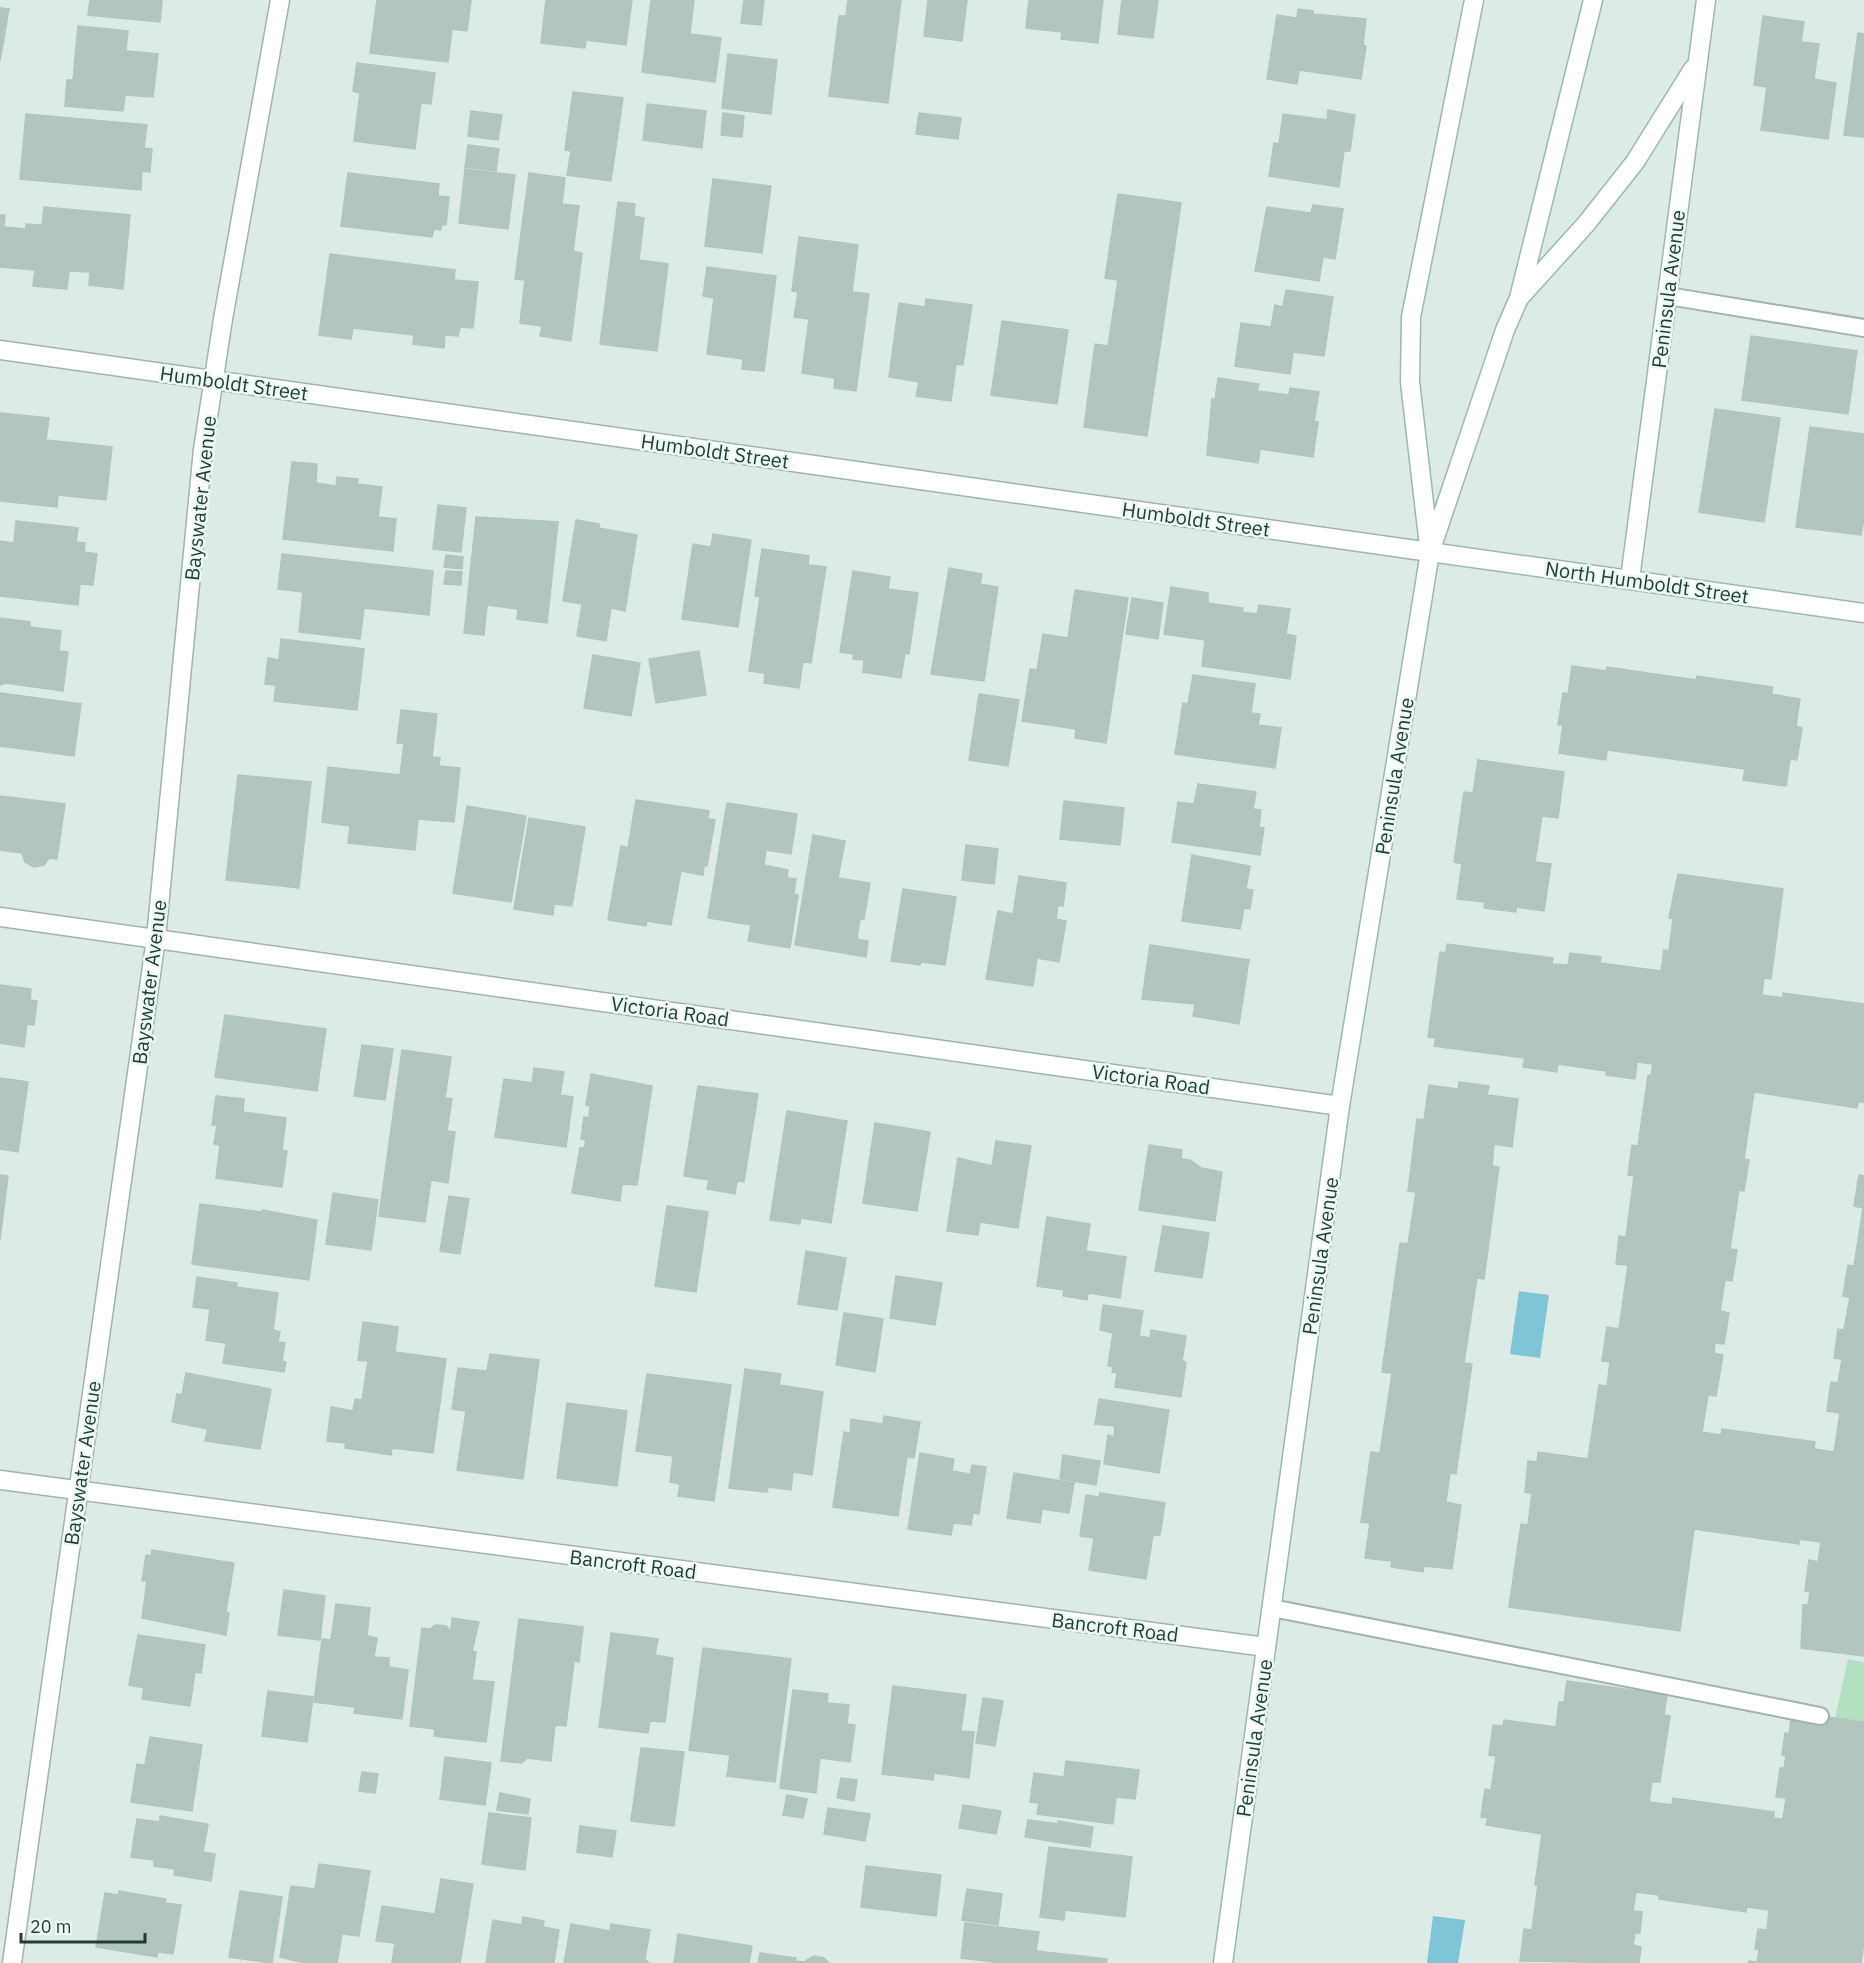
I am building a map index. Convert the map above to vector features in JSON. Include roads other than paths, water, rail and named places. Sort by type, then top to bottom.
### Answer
[{"type":"street","name":"Bayswater Avenue","points":[[12,1963],[156,938],[203,449],[280,0]]},
{"type":"street","name":"Peninsula Avenue","points":[[1430,552],[1410,382],[1411,317],[1474,0]]},
{"type":"street","name":"Peninsula Avenue","points":[[1223,1963],[1340,1106],[1430,552],[1505,330],[1519,298],[1593,0]]},
{"type":"street","name":"Peninsula Avenue","points":[[1630,579],[1668,296],[1695,64],[1706,0]]},
{"type":"street","points":[[1519,298],[1586,225],[1635,162],[1695,64]]},
{"type":"street","name":"Humboldt Street","points":[[0,350],[1430,552]]},
{"type":"street","name":"North Humboldt Street","points":[[1430,552],[1864,613]]},
{"type":"street","name":"Victoria Road","points":[[0,917],[1340,1106]]},
{"type":"street","name":"Bancroft Road","points":[[0,1480],[1266,1647]]},
{"type":"lane","points":[[1668,296],[1864,328]]},
{"type":"lane","points":[[1272,1608],[1820,1716]]},
{"type":"water","points":[[1519,1291],[1549,1295],[1540,1358],[1510,1354]]},
{"type":"water","points":[[1433,1916],[1465,1920],[1458,1963],[1427,1963]]}]
